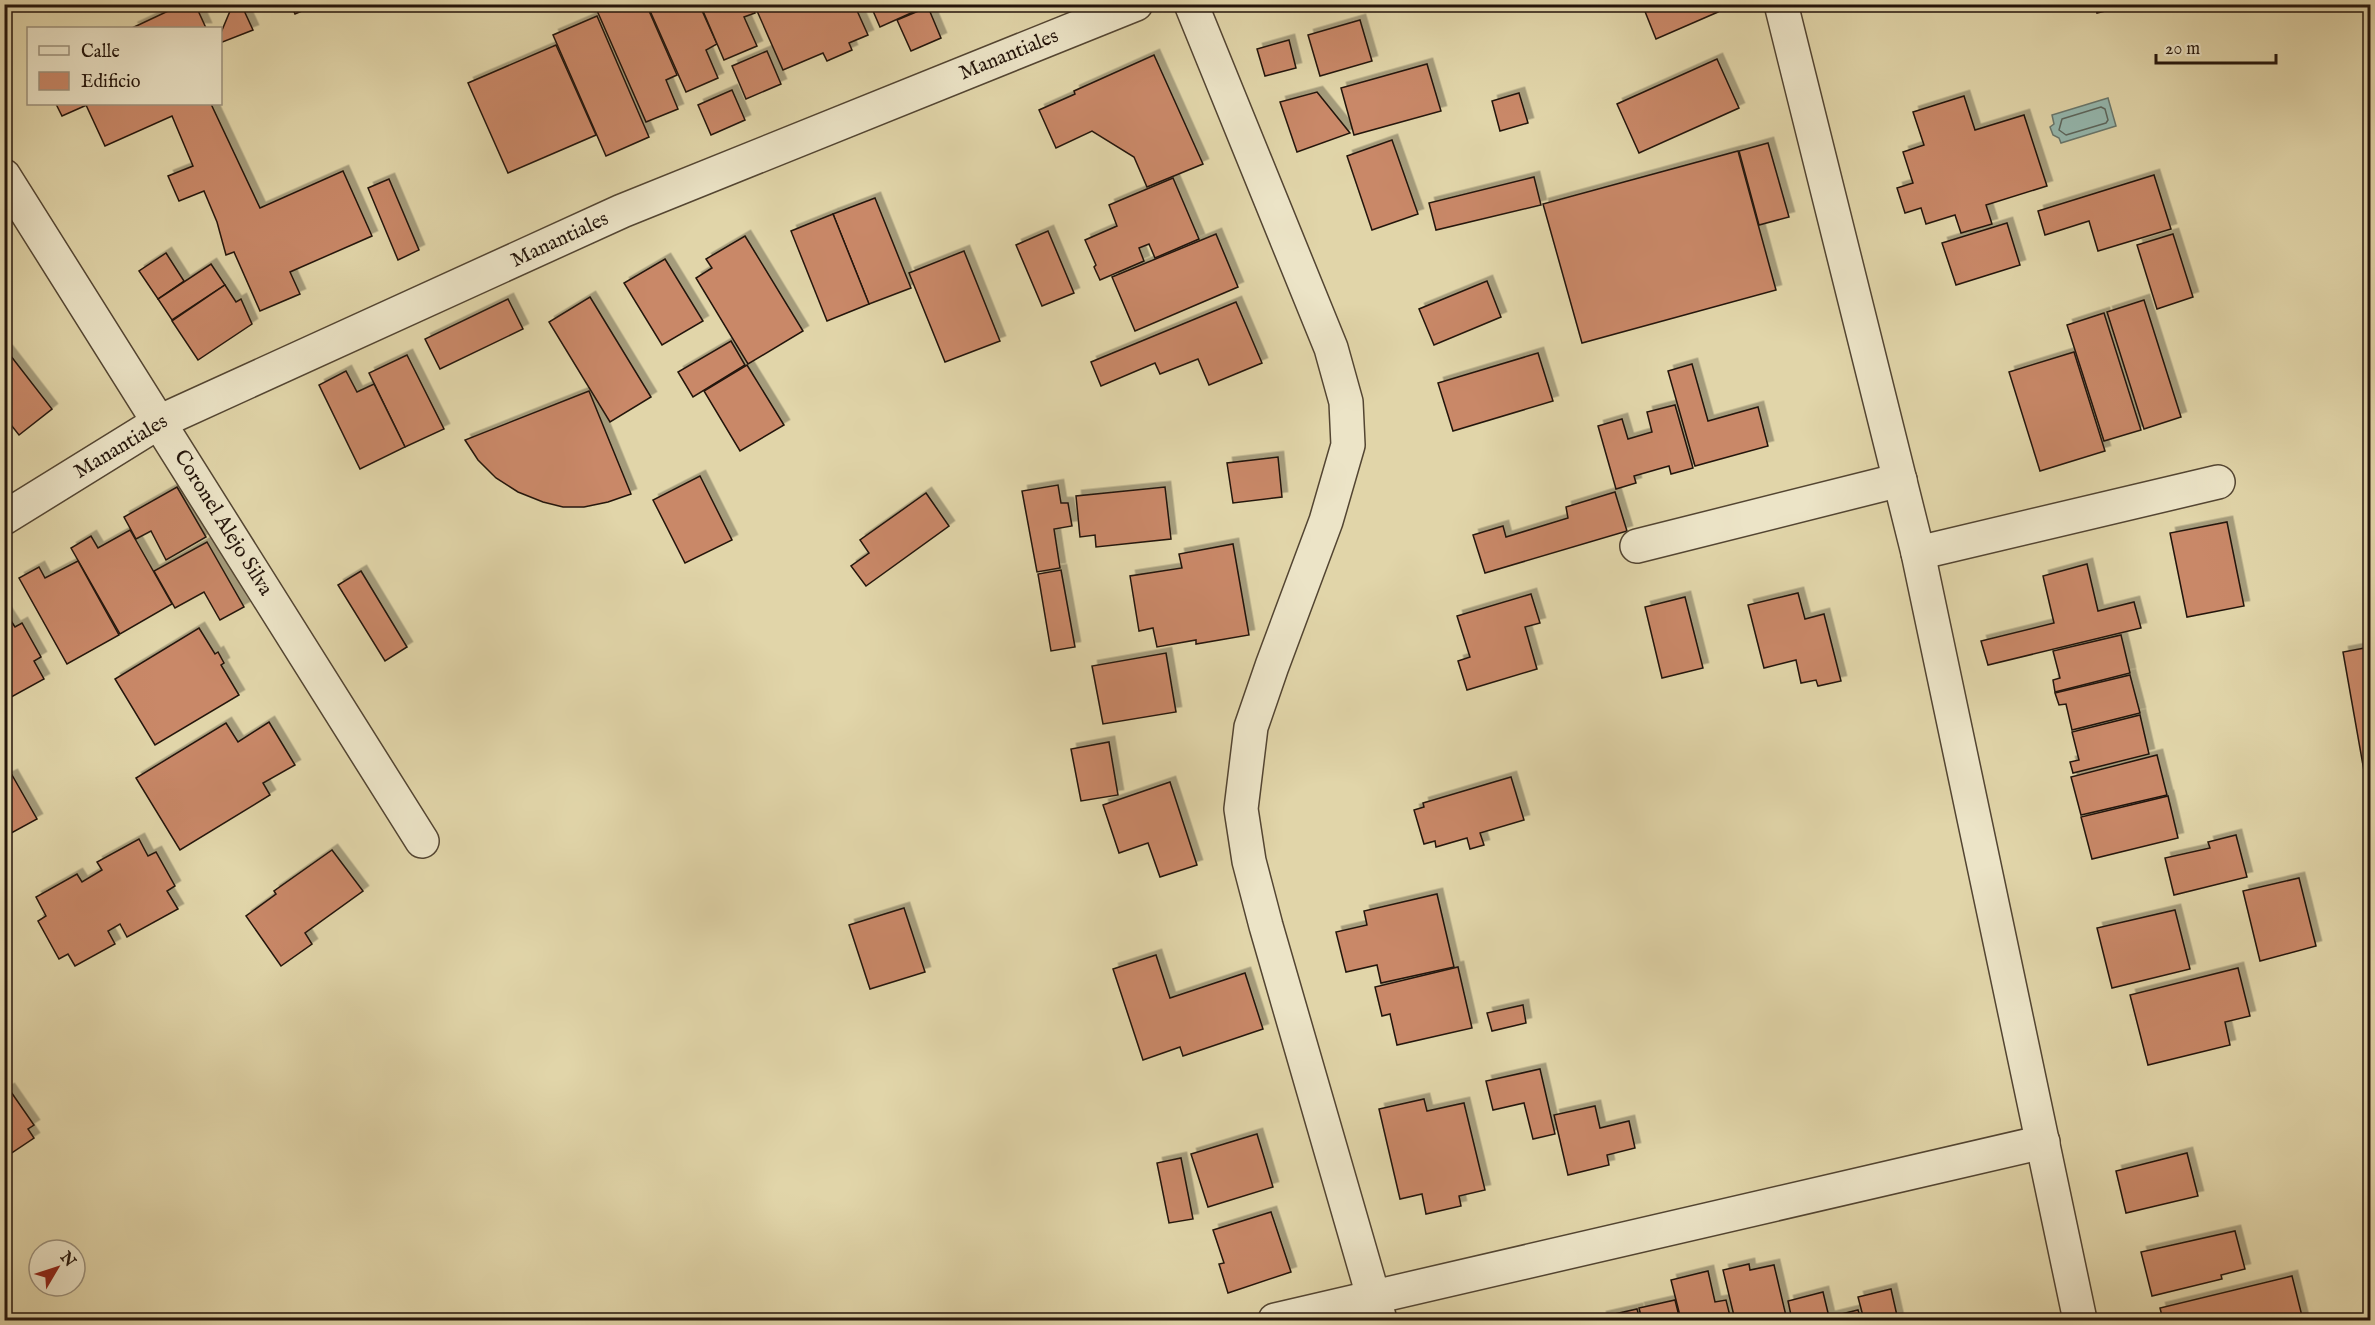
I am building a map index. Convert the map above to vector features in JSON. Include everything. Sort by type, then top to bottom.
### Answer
[{"type":"street","name":"Manantiales","points":[[4,518],[159,422],[622,211],[1136,4]]},
{"type":"street","points":[[1191,4],[1331,348],[1346,402],[1347,445],[1326,521],[1251,727],[1241,809],[1249,861],[1266,926],[1377,1309]]},
{"type":"street","points":[[1781,4],[1918,553],[2080,1320]]},
{"type":"street","name":"Coronel Alejo Silva","points":[[4,176],[422,841]]},
{"type":"street","points":[[1637,546],[1900,480]]},
{"type":"street","points":[[1918,553],[2218,482]]},
{"type":"street","points":[[1275,1320],[1377,1309],[2043,1142]]},
{"type":"water","points":[[2108,98],[2116,126],[2061,143],[2059,138],[2053,135],[2050,127],[2054,124],[2052,115]]},
{"type":"building","points":[[183,4],[195,4],[206,27],[134,27]]},
{"type":"building","points":[[233,4],[241,4],[253,30],[222,42],[222,30]]},
{"type":"building","points":[[291,4],[318,4],[295,14]]},
{"type":"building","points":[[597,4],[646,4],[677,75],[666,80],[678,109],[646,122],[595,6]]},
{"type":"building","points":[[647,4],[699,4],[717,44],[706,50],[718,78],[686,92]]},
{"type":"building","points":[[700,4],[752,4],[755,13],[744,17],[757,46],[724,60]]},
{"type":"building","points":[[754,4],[854,4],[868,35],[849,43],[852,50],[827,61],[823,53],[783,70]]},
{"type":"building","points":[[870,4],[931,4],[880,27]]},
{"type":"building","points":[[1642,4],[1715,4],[1718,12],[1656,39]]},
{"type":"building","points":[[2095,4],[2125,4],[2125,6],[2097,13]]},
{"type":"building","points":[[928,7],[941,38],[911,51],[897,20]]},
{"type":"building","points":[[597,16],[649,137],[606,156],[553,35]]},
{"type":"building","points":[[1360,20],[1372,61],[1320,76],[1308,35]]},
{"type":"building","points":[[1289,40],[1296,68],[1265,76],[1257,49]]},
{"type":"building","points":[[556,45],[596,135],[508,173],[468,83]]},
{"type":"building","points":[[767,51],[781,84],[746,99],[732,66]]},
{"type":"building","points":[[1154,55],[1203,164],[1147,187],[1134,157],[1092,131],[1056,148],[1039,110],[1075,94],[1074,91]]},
{"type":"building","points":[[1717,59],[1739,108],[1639,153],[1617,104]]},
{"type":"building","points":[[1427,64],[1441,111],[1354,135],[1341,88]]},
{"type":"building","points":[[732,90],[745,120],[711,135],[698,105]]},
{"type":"building","points":[[1317,92],[1350,133],[1297,152],[1280,102]]},
{"type":"building","points":[[1519,93],[1528,123],[1500,131],[1492,101]]},
{"type":"building","points":[[1964,96],[1975,130],[2024,115],[2047,186],[1986,205],[1992,224],[1961,233],[1955,215],[1926,224],[1921,208],[1905,213],[1897,188],[1913,183],[1903,152],[1924,145],[1913,112]]},
{"type":"building","points":[[56,105],[87,105],[62,116]]},
{"type":"building","points":[[86,105],[211,105],[260,208],[343,171],[372,236],[290,272],[300,294],[260,311],[234,252],[226,255],[217,222],[204,191],[179,201],[168,176],[193,166],[172,116],[105,146]]},
{"type":"building","points":[[1392,140],[1418,214],[1372,230],[1347,156]]},
{"type":"building","points":[[1768,143],[1789,217],[1759,225],[1739,151]]},
{"type":"building","points":[[1738,151],[1776,290],[1582,343],[1543,204]]},
{"type":"building","points":[[2154,175],[2171,229],[2098,251],[2089,221],[2045,235],[2038,211]]},
{"type":"building","points":[[1534,177],[1541,205],[1436,230],[1429,203]]},
{"type":"building","points":[[1173,178],[1199,239],[1155,258],[1149,244],[1139,248],[1144,261],[1100,280],[1085,240],[1117,226],[1109,205]]},
{"type":"building","points":[[389,179],[419,250],[398,260],[368,188]]},
{"type":"building","points":[[875,198],[911,288],[869,304],[833,214]]},
{"type":"building","points":[[833,214],[869,304],[827,321],[791,231]]},
{"type":"building","points":[[2007,223],[2020,265],[1956,285],[1942,243]]},
{"type":"building","points":[[1048,231],[1074,293],[1042,306],[1016,245]]},
{"type":"building","points":[[1216,234],[1238,287],[1135,331],[1112,277]]},
{"type":"building","points":[[2173,234],[2193,297],[2157,309],[2137,245]]},
{"type":"building","points":[[745,236],[803,331],[748,364],[696,278],[712,268],[706,259]]},
{"type":"building","points":[[964,251],[1000,341],[945,362],[909,273]]},
{"type":"building","points":[[166,253],[184,281],[158,299],[139,271]]},
{"type":"building","points":[[665,259],[703,321],[662,345],[624,283]]},
{"type":"building","points":[[211,264],[225,285],[172,320],[158,299]]},
{"type":"building","points":[[1487,281],[1501,317],[1434,345],[1419,309]]},
{"type":"building","points":[[225,285],[236,302],[241,299],[252,324],[198,360],[172,321]]},
{"type":"building","points":[[590,297],[651,397],[610,422],[549,322]]},
{"type":"building","points":[[508,299],[523,329],[440,369],[425,339]]},
{"type":"building","points":[[2144,300],[2181,417],[2144,429],[2107,312]]},
{"type":"building","points":[[1236,302],[1262,363],[1209,385],[1198,359],[1160,374],[1155,363],[1101,386],[1091,362]]},
{"type":"building","points":[[2104,313],[2141,430],[2104,441],[2067,325]]},
{"type":"building","points":[[731,341],[745,365],[693,397],[678,372]]},
{"type":"building","points":[[7,351],[52,409],[19,435],[4,416],[4,353]]},
{"type":"building","points":[[2074,352],[2105,451],[2040,471],[2009,372]]},
{"type":"building","points":[[1538,353],[1553,401],[1453,431],[1438,383]]},
{"type":"building","points":[[407,355],[444,429],[405,447],[369,373]]},
{"type":"building","points":[[1692,364],[1708,421],[1758,407],[1768,446],[1695,466],[1668,371]]},
{"type":"building","points":[[747,365],[784,425],[740,451],[704,391]]},
{"type":"building","points":[[346,371],[357,392],[374,384],[405,447],[360,469],[319,385]]},
{"type":"building","points":[[589,391],[631,494],[584,507],[563,507],[543,502],[518,492],[496,478],[478,460],[465,440]]},
{"type":"building","points":[[1675,405],[1693,468],[1671,474],[1669,466],[1634,476],[1636,483],[1616,489],[1598,426],[1622,419],[1628,439],[1652,432],[1647,412]]},
{"type":"building","points":[[1278,457],[1282,497],[1233,503],[1227,463]]},
{"type":"building","points":[[700,476],[732,540],[685,563],[653,500]]},
{"type":"building","points":[[1058,485],[1061,503],[1068,503],[1072,526],[1054,529],[1060,568],[1037,572],[1022,491]]},
{"type":"building","points":[[177,487],[206,537],[166,560],[151,531],[136,539],[124,517]]},
{"type":"building","points":[[1165,487],[1171,539],[1096,547],[1095,535],[1080,537],[1076,496]]},
{"type":"building","points":[[1615,492],[1627,531],[1485,573],[1473,535],[1503,526],[1506,537],[1568,518],[1566,507]]},
{"type":"building","points":[[926,493],[949,526],[866,586],[851,566],[869,553],[860,540]]},
{"type":"building","points":[[2227,522],[2244,606],[2187,617],[2170,533]]},
{"type":"building","points":[[130,530],[172,604],[120,634],[71,548],[91,536],[98,548]]},
{"type":"building","points":[[207,542],[244,607],[220,620],[204,592],[175,608],[154,571]]},
{"type":"building","points":[[1233,544],[1249,635],[1196,644],[1196,640],[1157,647],[1153,628],[1139,631],[1130,576],[1182,568],[1179,554]]},
{"type":"building","points":[[78,561],[119,635],[67,664],[19,578],[39,567],[45,578]]},
{"type":"building","points":[[2087,564],[2098,611],[2134,602],[2141,628],[1988,665],[1981,641],[2054,623],[2043,576]]},
{"type":"building","points":[[1061,570],[1075,647],[1051,651],[1038,574]]},
{"type":"building","points":[[361,571],[407,647],[385,661],[338,585]]},
{"type":"building","points":[[1798,593],[1805,619],[1824,614],[1841,681],[1818,686],[1816,680],[1801,683],[1796,660],[1764,668],[1748,605]]},
{"type":"building","points":[[1531,594],[1540,623],[1525,627],[1537,669],[1467,690],[1458,661],[1470,657],[1457,616]]},
{"type":"building","points":[[1685,597],[1703,668],[1662,678],[1645,607]]},
{"type":"building","points":[[4,610],[15,627],[22,623],[41,657],[34,661],[44,679],[4,701]]},
{"type":"building","points":[[199,628],[215,654],[218,652],[224,663],[221,665],[239,695],[155,745],[115,679]]},
{"type":"building","points":[[2121,635],[2130,673],[2055,692],[2053,680],[2060,678],[2053,651]]},
{"type":"building","points":[[2370,647],[2370,805],[2343,652]]},
{"type":"building","points":[[1166,653],[1176,712],[1103,724],[1092,666]]},
{"type":"building","points":[[2130,675],[2140,713],[2072,730],[2066,704],[2059,705],[2055,693]]},
{"type":"building","points":[[2140,715],[2149,754],[2073,773],[2070,762],[2079,760],[2072,732]]},
{"type":"building","points":[[269,722],[295,765],[263,783],[270,795],[180,850],[136,778],[226,723],[238,742]]},
{"type":"building","points":[[1109,742],[1118,795],[1081,801],[1071,749]]},
{"type":"building","points":[[2157,755],[2167,795],[2081,815],[2071,777]]},
{"type":"building","points":[[12,775],[37,819],[4,837],[4,779]]},
{"type":"building","points":[[1511,777],[1524,820],[1480,833],[1484,845],[1470,849],[1467,838],[1436,847],[1435,841],[1424,844],[1414,810],[1424,807],[1423,803]]},
{"type":"building","points":[[1170,782],[1197,865],[1160,877],[1148,843],[1119,853],[1103,805]]},
{"type":"building","points":[[2168,796],[2178,838],[2092,859],[2081,817]]},
{"type":"building","points":[[2236,835],[2247,877],[2174,895],[2165,858],[2210,848],[2208,842]]},
{"type":"building","points":[[139,839],[148,856],[156,852],[175,886],[167,891],[178,909],[127,937],[120,924],[108,931],[115,944],[75,966],[68,954],[59,959],[38,921],[46,916],[36,897],[77,874],[82,882],[102,870],[97,862]]},
{"type":"building","points":[[332,850],[363,891],[305,933],[312,944],[281,966],[246,916],[276,894],[274,891]]},
{"type":"building","points":[[2299,878],[2316,946],[2260,961],[2243,891]]},
{"type":"building","points":[[1437,894],[1454,967],[1381,983],[1377,965],[1346,972],[1336,932],[1367,925],[1364,911]]},
{"type":"building","points":[[904,908],[925,972],[870,989],[849,925]]},
{"type":"building","points":[[2175,910],[2190,969],[2112,988],[2097,928]]},
{"type":"building","points":[[1156,955],[1170,998],[1245,973],[1263,1029],[1183,1056],[1180,1047],[1143,1060],[1113,969]]},
{"type":"building","points":[[1458,967],[1472,1028],[1397,1045],[1390,1014],[1382,1016],[1375,987]]},
{"type":"building","points":[[2238,968],[2250,1016],[2225,1022],[2230,1045],[2148,1065],[2130,995]]},
{"type":"building","points":[[1523,1005],[1526,1023],[1492,1031],[1487,1013]]},
{"type":"building","points":[[1540,1069],[1555,1134],[1533,1139],[1524,1103],[1493,1110],[1486,1081]]},
{"type":"building","points":[[9,1089],[34,1125],[28,1129],[34,1138],[4,1158],[4,1092]]},
{"type":"building","points":[[1424,1099],[1427,1111],[1464,1103],[1485,1190],[1459,1196],[1461,1206],[1426,1214],[1422,1194],[1400,1199],[1379,1109]]},
{"type":"building","points":[[1595,1106],[1600,1128],[1629,1121],[1635,1148],[1607,1155],[1609,1165],[1568,1175],[1554,1115]]},
{"type":"building","points":[[1257,1134],[1273,1187],[1208,1207],[1191,1154]]},
{"type":"building","points":[[2187,1153],[2198,1196],[2126,1213],[2116,1171]]},
{"type":"building","points":[[1181,1158],[1193,1219],[1169,1223],[1157,1163]]},
{"type":"building","points":[[1271,1212],[1291,1272],[1228,1293],[1219,1264],[1224,1263],[1213,1230]]},
{"type":"building","points":[[2235,1231],[2245,1269],[2221,1275],[2222,1279],[2152,1296],[2141,1252]]},
{"type":"building","points":[[1749,1264],[1750,1270],[1774,1265],[1787,1320],[1735,1320],[1723,1270]]},
{"type":"building","points":[[1708,1271],[1715,1302],[1726,1300],[1731,1320],[1681,1320],[1671,1280]]},
{"type":"building","points":[[2292,1276],[2303,1320],[2163,1320],[2160,1308]]},
{"type":"building","points":[[1891,1289],[1898,1320],[1864,1320],[1858,1297]]},
{"type":"building","points":[[1823,1292],[1829,1317],[1858,1310],[1861,1320],[1792,1320],[1788,1301]]},
{"type":"building","points":[[1675,1300],[1680,1320],[1642,1320],[1639,1308]]},
{"type":"building","points":[[1637,1309],[1640,1320],[1602,1320],[1601,1317]]}]
